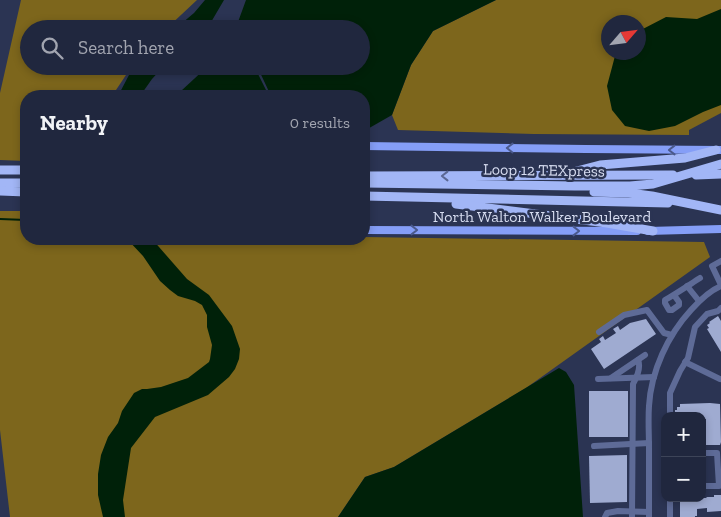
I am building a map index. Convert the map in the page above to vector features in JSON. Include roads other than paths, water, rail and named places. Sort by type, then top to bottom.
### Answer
[{"type":"highway","points":[[556,175],[600,166],[685,158],[718,150]]},
{"type":"highway","name":"Loop 12 TEXpress","points":[[370,188],[576,189],[630,186],[653,184],[721,164]]},
{"type":"highway","points":[[0,170],[20,170]]},
{"type":"highway","points":[[370,176],[721,174]]},
{"type":"highway","points":[[0,178],[20,178]]},
{"type":"highway","points":[[0,183],[20,184]]},
{"type":"highway","name":"Loop 12 TEXpress","points":[[370,183],[576,189],[629,193],[721,210]]},
{"type":"highway","points":[[0,191],[20,192]]},
{"type":"highway","name":"North Walton Walker Boulevard","points":[[370,196],[721,204]]},
{"type":"highway","points":[[413,198],[607,223],[653,231]]},
{"type":"main road","points":[[370,146],[718,150]]},
{"type":"main road","name":"North Walton Walker Boulevard","points":[[370,230],[653,231],[721,229]]},
{"type":"street","points":[[605,517],[608,513],[618,511],[649,515],[649,405],[654,377],[672,335],[684,317],[699,301],[721,285],[712,266],[721,261]]},
{"type":"street","points":[[674,294],[700,278]]},
{"type":"street","points":[[687,286],[699,301]]},
{"type":"street","points":[[670,412],[670,393],[688,358],[695,327],[707,314],[718,311],[721,308]]},
{"type":"street","points":[[599,332],[624,315],[647,310],[664,333],[672,335]]},
{"type":"street","points":[[610,379],[645,355]]},
{"type":"street","points":[[632,514],[633,384],[637,378],[638,360]]},
{"type":"street","points":[[685,362],[720,379]]},
{"type":"street","points":[[598,379],[654,377]]},
{"type":"street","points":[[594,446],[649,443]]},
{"type":"street","points":[[706,453],[717,453],[719,486],[706,486]]},
{"type":"street","points":[[670,502],[670,517]]},
{"type":"waterway","points":[[0,219],[20,220]]}]
